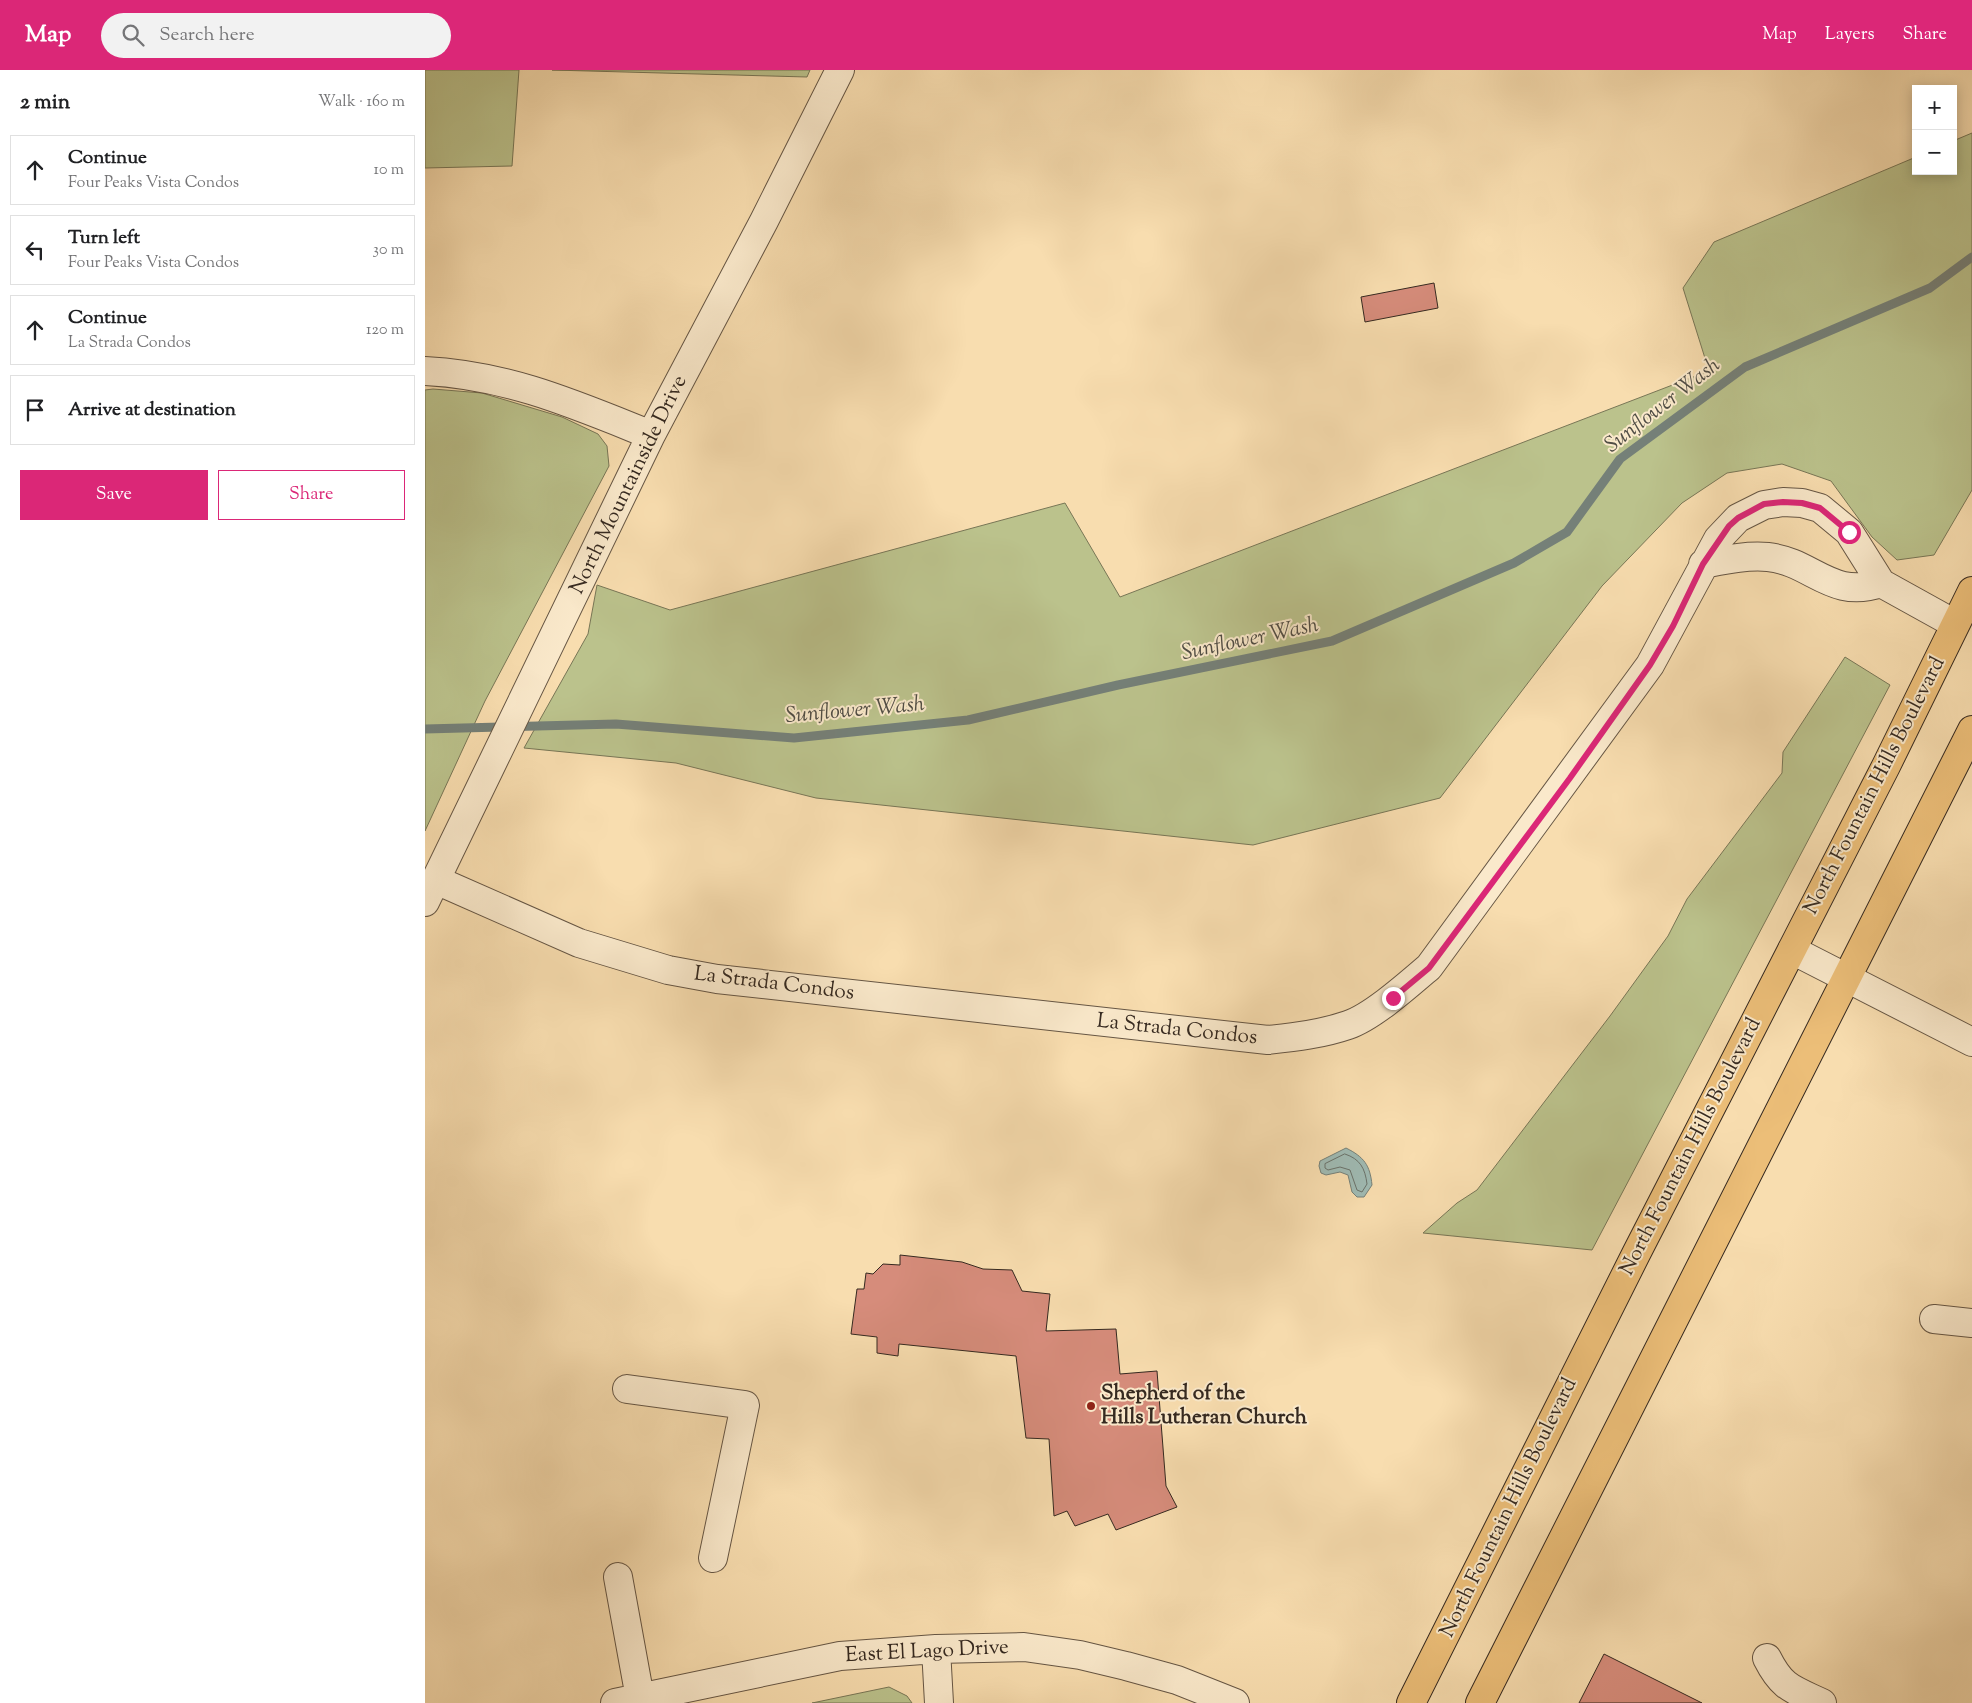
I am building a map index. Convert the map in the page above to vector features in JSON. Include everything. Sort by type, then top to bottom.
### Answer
[{"type":"main road","name":"North Fountain Hills Boulevard","points":[[1411,1703],[1636,1254],[1793,950],[1972,591]]},
{"type":"main road","points":[[1480,1703],[1972,730]]},
{"type":"street","name":"North Mountainside Drive","points":[[430,891],[651,435],[764,221],[840,70]]},
{"type":"street","points":[[425,371],[460,373],[547,394],[651,435]]},
{"type":"street","name":"La Strada Condos","points":[[430,891],[579,943],[668,970],[717,979],[1268,1040],[1303,1036],[1349,1025],[1393,998],[1429,968],[1570,778],[1650,665],[1673,626],[1703,564],[1718,539],[1738,518],[1764,504],[1802,503],[1820,508],[1849,532],[1881,583]]},
{"type":"street","points":[[1703,564],[1735,558],[1769,557],[1789,562],[1829,582],[1849,589],[1864,589],[1881,583],[1955,624]]},
{"type":"street","points":[[1793,950],[1972,1042]]},
{"type":"street","points":[[1934,1319],[1972,1323]]},
{"type":"street","points":[[627,1388],[745,1406],[713,1558]]},
{"type":"street","points":[[618,1578],[628,1701]]},
{"type":"street","name":"East El Lago Drive","points":[[628,1701],[840,1656],[935,1649],[1024,1647],[1080,1655],[1177,1680],[1235,1703]]},
{"type":"street","points":[[935,1649],[939,1703]]},
{"type":"street","points":[[1767,1658],[1777,1678],[1793,1689],[1822,1703]]},
{"type":"green space","points":[[425,70],[519,70],[512,166],[425,168]]},
{"type":"green space","points":[[552,70],[810,70],[807,77]]},
{"type":"green space","points":[[1972,133],[1972,490],[1934,555],[1897,560],[1872,537],[1831,481],[1782,464],[1727,473],[1682,503],[1602,586],[1440,798],[1253,845],[816,798],[676,763],[524,748],[588,634],[597,585],[670,610],[1065,503],[1120,597],[1709,371],[1683,288],[1714,242],[1912,159],[1912,175],[1957,175],[1957,139]]},
{"type":"green space","points":[[425,390],[482,393],[562,417],[598,434],[607,446],[609,466],[485,701],[425,831]]},
{"type":"green space","points":[[1845,657],[1890,685],[1592,1250],[1423,1233],[1457,1203],[1477,1190],[1610,1016],[1668,936],[1687,899],[1782,773],[1783,752]]},
{"type":"green space","points":[[889,1687],[907,1696],[912,1703],[812,1703]]},
{"type":"water","points":[[1346,1148],[1362,1158],[1370,1172],[1372,1185],[1364,1197],[1357,1197],[1352,1192],[1348,1175],[1340,1172],[1326,1175],[1321,1173],[1320,1161]]},
{"type":"building","points":[[1434,283],[1438,308],[1365,322],[1361,297]]},
{"type":"building","name":"Shepherd of the Hills Lutheran Church","points":[[900,1255],[962,1262],[983,1269],[1012,1270],[1022,1291],[1050,1294],[1046,1331],[1116,1329],[1120,1374],[1157,1371],[1166,1486],[1177,1507],[1116,1530],[1108,1514],[1075,1526],[1067,1511],[1054,1516],[1049,1439],[1026,1438],[1016,1356],[899,1344],[898,1356],[877,1353],[877,1337],[851,1334],[857,1289],[864,1289],[866,1273],[873,1274],[883,1264],[900,1265]]},
{"type":"building","points":[[1604,1654],[1702,1703],[1579,1703]]},
{"type":"waterway","name":"Sunflower Wash","points":[[425,729],[616,724],[794,738],[968,720],[1118,685],[1332,641],[1514,563],[1567,532],[1620,459],[1745,367],[1930,288],[1972,257]]},
{"type":"place","name":"Shepherd of the Hills Lutheran Church","points":[[1091,1406]]},
{"type":"route","points":[[1393,998],[1429,968],[1570,778],[1650,665],[1673,626],[1703,564],[1718,539],[1729,526],[1747,512],[1764,504],[1783,502],[1802,503],[1820,508],[1849,532]]}]
